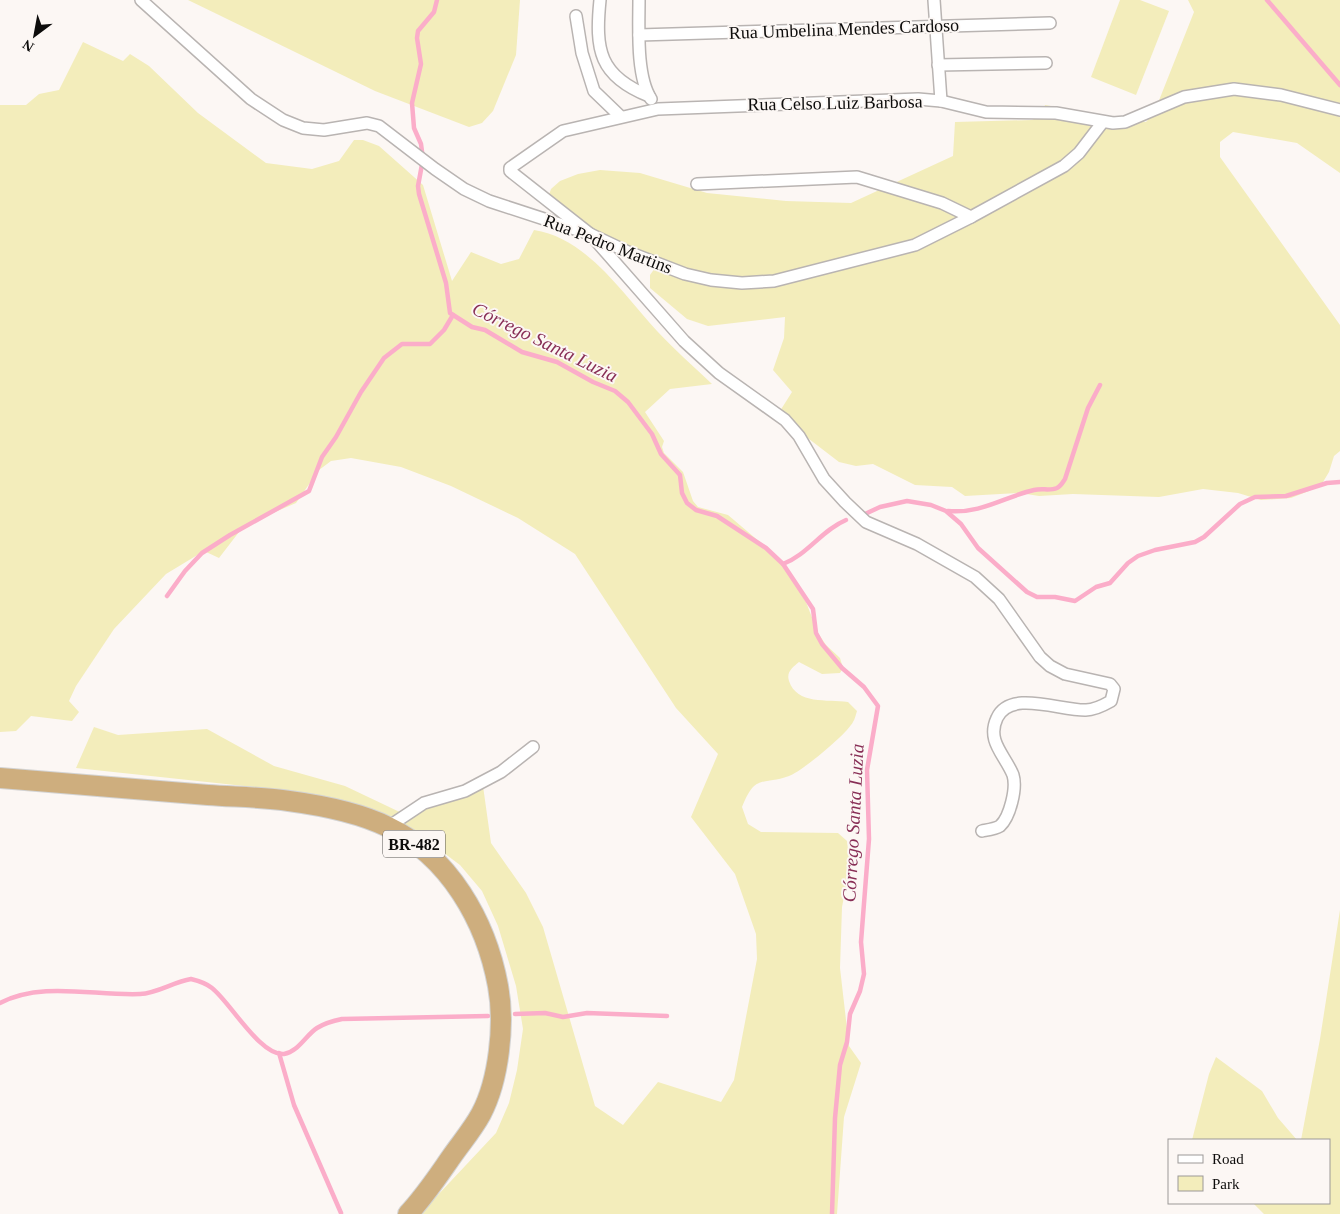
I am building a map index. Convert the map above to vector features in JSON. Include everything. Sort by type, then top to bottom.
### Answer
[{"type":"highway","name":"BR-482","points":[[0,778],[289,801],[338,811],[388,827],[423,851],[448,876],[470,903],[487,942],[502,1008],[495,1073],[491,1091],[481,1115],[430,1189],[408,1214]]},
{"type":"street","name":"Rua Pedro Martins","points":[[141,0],[251,99],[283,120],[303,128],[324,130],[366,123],[379,126],[464,189],[489,201],[590,234],[628,252],[685,274],[711,280],[742,283],[774,281],[873,258],[915,245],[1064,166],[1079,153],[1102,122]]},
{"type":"street","points":[[600,0],[598,34],[602,58],[619,81],[649,96]]},
{"type":"street","points":[[639,0],[642,72],[649,96],[658,109]]},
{"type":"street","points":[[934,0],[934,26],[941,101]]},
{"type":"street","points":[[576,16],[582,53],[594,91],[620,116]]},
{"type":"street","name":"Rua Umbelina Mendes Cardoso","points":[[639,35],[1050,23]]},
{"type":"street","points":[[938,65],[1046,63]]},
{"type":"street","name":"Rua Celso Luiz Barbosa","points":[[590,234],[510,171],[510,168],[563,131],[620,116],[658,109],[887,98],[941,101],[986,112],[1056,113],[1102,122],[1125,122],[1184,97],[1234,89],[1282,95],[1340,110]]},
{"type":"street","points":[[697,184],[856,177],[942,203],[971,217]]},
{"type":"street","points":[[590,234],[684,341],[729,381],[764,403],[785,420],[799,436],[824,479],[866,522],[917,544],[976,577],[999,599],[1040,657],[1050,666],[1065,674],[1110,684],[1114,689],[1111,701],[1087,710],[1023,703],[1012,704],[1002,710],[994,726],[994,738],[1013,776],[1014,786],[1005,820],[998,827],[982,831]]},
{"type":"street","points":[[388,827],[424,803],[465,791],[501,772],[533,747]]},
{"type":"green space","points":[[188,0],[520,0],[516,55],[493,111],[482,123],[469,127],[375,91]]},
{"type":"green space","points":[[1120,0],[1140,0],[1169,11],[1136,95],[1091,77]]},
{"type":"green space","points":[[1188,0],[1340,0],[1340,173],[1297,143],[1233,132],[1220,142],[1220,157],[1340,325],[1340,451],[1334,456],[1329,472],[1323,482],[1309,491],[1291,498],[1261,500],[1238,493],[1203,489],[1159,497],[1073,494],[1039,496],[1020,493],[965,496],[952,487],[915,485],[873,464],[856,466],[839,462],[809,439],[780,411],[792,392],[773,370],[784,338],[785,317],[708,326],[687,319],[650,288],[650,275],[655,268],[615,241],[547,201],[551,189],[560,181],[578,174],[600,170],[640,173],[707,193],[786,201],[851,203],[953,156],[955,122],[1032,120],[1042,115],[1045,105],[1146,122],[1154,113],[1194,12]]},
{"type":"green space","points":[[83,42],[123,61],[130,54],[149,66],[198,113],[266,163],[312,169],[339,161],[354,140],[363,140],[379,146],[423,185],[452,281],[471,252],[501,264],[519,259],[534,230],[553,235],[571,244],[603,270],[657,331],[712,384],[670,389],[645,412],[664,441],[662,447],[664,453],[683,472],[693,501],[698,507],[728,515],[780,559],[806,602],[818,633],[826,645],[840,658],[843,668],[840,673],[822,674],[799,662],[788,675],[793,689],[799,694],[814,699],[848,702],[857,711],[854,721],[849,728],[823,752],[803,768],[789,776],[760,782],[751,789],[742,807],[748,824],[761,832],[838,833],[847,841],[850,866],[842,907],[840,968],[849,1046],[861,1063],[844,1117],[837,1214],[420,1214],[496,1133],[509,1103],[517,1070],[523,1029],[516,986],[498,926],[482,891],[460,865],[428,841],[344,802],[300,792],[76,768],[94,727],[118,735],[207,729],[274,766],[345,786],[406,815],[452,800],[483,786],[491,843],[526,893],[543,927],[595,1106],[623,1125],[658,1082],[721,1102],[734,1080],[757,959],[756,934],[735,874],[691,817],[718,754],[676,708],[575,554],[518,518],[451,486],[401,467],[351,458],[331,461],[319,470],[296,503],[252,522],[239,532],[219,558],[204,551],[166,574],[114,629],[76,686],[69,701],[79,712],[72,721],[31,716],[16,731],[0,732],[0,105],[26,105],[39,94],[59,90]]},
{"type":"green space","points":[[1340,910],[1340,1214],[1264,1214],[1254,1204],[1330,1204],[1330,1139],[1301,1139],[1320,1039]]},
{"type":"green space","points":[[1216,1057],[1262,1091],[1278,1118],[1296,1139],[1192,1139],[1209,1074]]},
{"type":"waterway","name":"Córrego Santa Luzia","points":[[437,0],[434,12],[418,31],[417,38],[421,64],[412,103],[414,128],[421,144],[423,159],[418,186],[419,194],[446,283],[450,313],[472,327],[485,330],[522,352],[557,362],[593,382],[615,391],[628,402],[652,434],[661,454],[680,475],[682,493],[687,503],[696,510],[717,516],[766,548],[783,564],[813,609],[816,633],[822,644],[842,668],[864,687],[878,706],[867,770],[869,839],[861,942],[864,974],[860,991],[850,1014],[847,1042],[840,1065],[835,1118],[832,1214]]},
{"type":"waterway","points":[[1267,0],[1340,85]]},
{"type":"waterway","points":[[167,596],[185,571],[202,553],[230,535],[309,491],[322,457],[384,358],[402,344],[430,344],[444,330],[453,315]]},
{"type":"waterway","points":[[948,511],[982,508],[1023,493],[1060,486],[1065,479],[1088,408],[1100,385]]},
{"type":"waterway","points":[[865,514],[880,507],[907,501],[931,505],[946,511],[961,524],[978,548],[1027,592],[1037,597],[1055,597],[1075,601],[1096,587],[1110,583],[1128,563],[1138,556],[1155,550],[1195,542],[1204,537],[1240,504],[1255,497],[1286,496],[1327,483],[1340,482]]},
{"type":"waterway","points":[[783,564],[800,555],[829,530],[846,520]]},
{"type":"waterway","points":[[0,1003],[16,996],[51,991],[140,994],[159,990],[191,979],[202,982],[212,988],[255,1038],[275,1052],[284,1054],[298,1047],[317,1028],[329,1022],[342,1019],[488,1016]]},
{"type":"waterway","points":[[515,1014],[545,1013],[563,1017],[587,1013],[667,1016]]},
{"type":"waterway","points":[[279,1053],[294,1105],[341,1213]]}]
